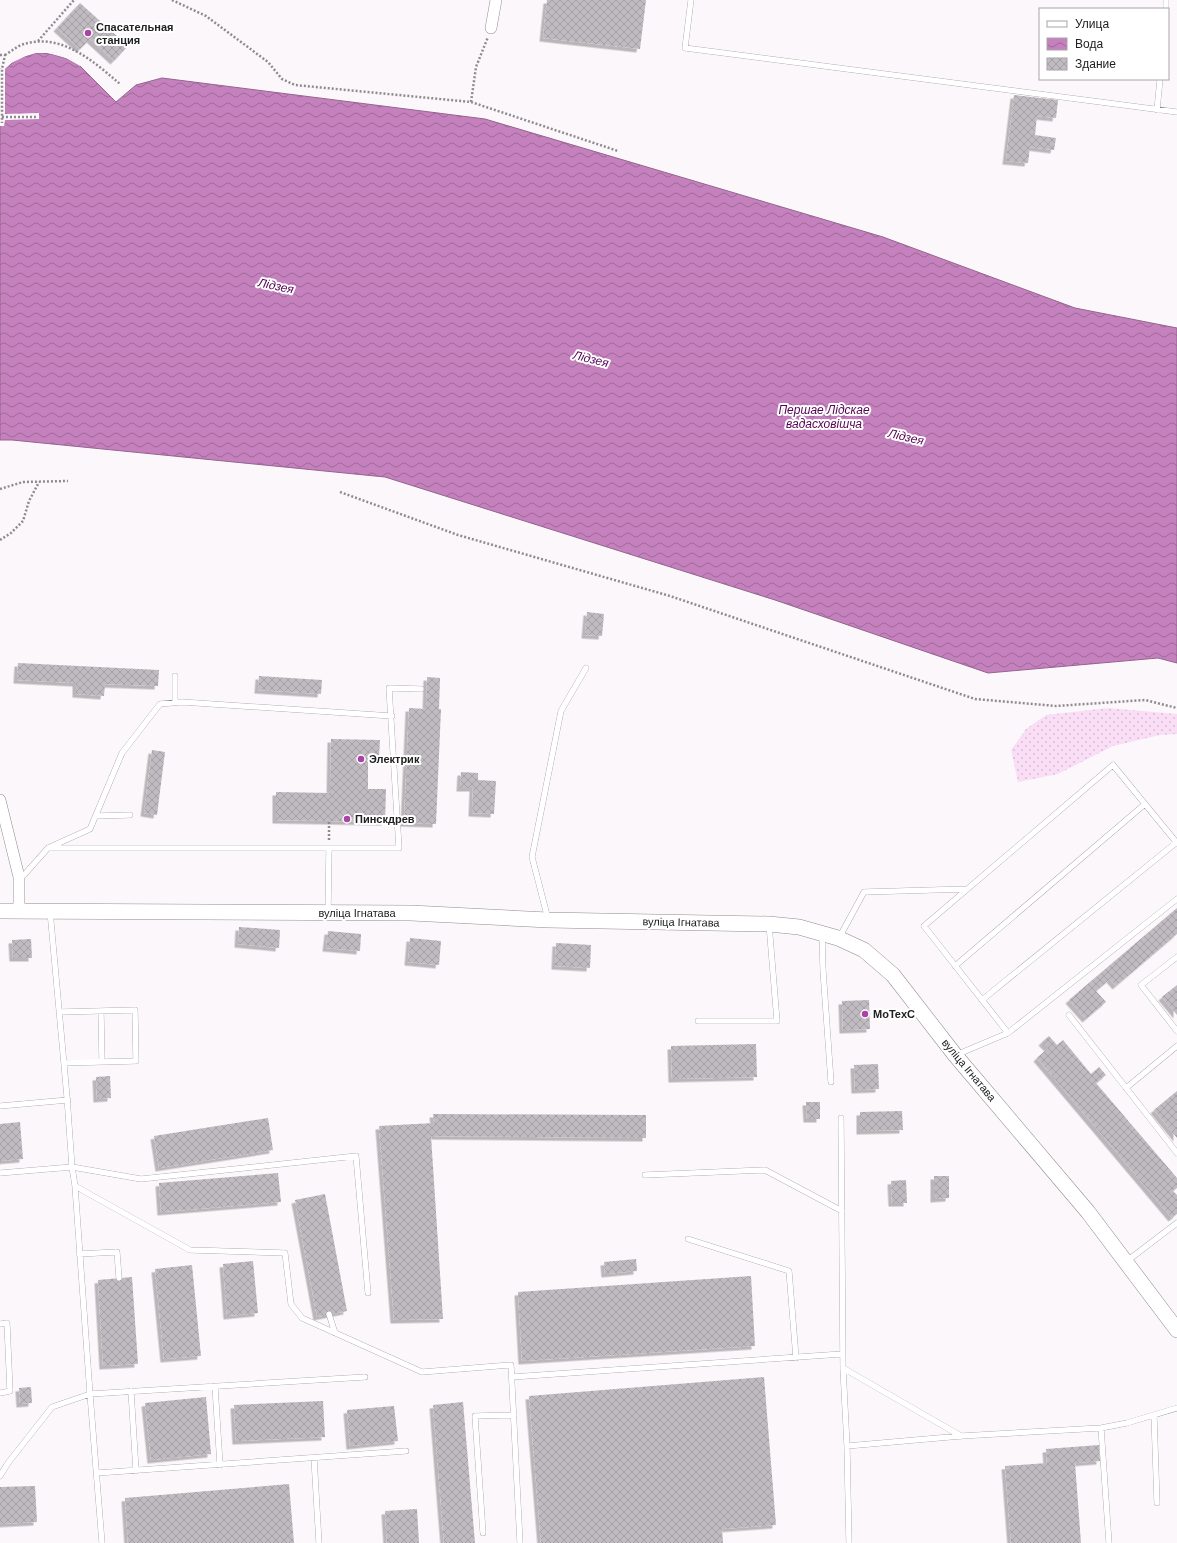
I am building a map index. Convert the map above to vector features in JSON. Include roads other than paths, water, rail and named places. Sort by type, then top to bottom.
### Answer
[{"type":"street","points":[[491,28],[496,0]]},
{"type":"street","points":[[0,800],[19,877],[19,911]]},
{"type":"street","name":"вуліца Ігнатава","points":[[0,911],[411,913],[548,920],[769,924],[799,927],[838,938],[864,950],[893,975],[955,1055],[1088,1212],[1177,1330]]},
{"type":"lane","points":[[691,0],[685,48],[1177,112]]},
{"type":"lane","points":[[1158,110],[1160,80]]},
{"type":"lane","points":[[548,920],[532,857],[561,711],[586,668]]},
{"type":"lane","points":[[175,676],[175,702]]},
{"type":"lane","points":[[48,848],[399,848],[392,716],[389,688],[421,689]]},
{"type":"lane","points":[[19,877],[24,875],[48,848],[90,829],[122,753],[160,704],[182,702],[392,716]]},
{"type":"lane","points":[[982,1000],[1177,842],[1113,765],[924,926],[955,966],[1008,1033]]},
{"type":"lane","points":[[955,966],[1145,804]]},
{"type":"lane","points":[[96,816],[130,815]]},
{"type":"lane","points":[[328,913],[329,848]]},
{"type":"lane","points":[[838,938],[864,892],[967,889]]},
{"type":"lane","points":[[955,1055],[1008,1033],[1177,899]]},
{"type":"lane","points":[[50,911],[68,1100],[102,1543]]},
{"type":"lane","points":[[698,1021],[777,1021],[769,924]]},
{"type":"lane","points":[[822,933],[823,970],[831,1082]]},
{"type":"lane","points":[[1177,957],[1141,985],[1177,1031]]},
{"type":"lane","points":[[60,1012],[135,1010],[136,1061],[64,1063]]},
{"type":"lane","points":[[101,1011],[102,1062]]},
{"type":"lane","points":[[1069,1015],[1177,1153]]},
{"type":"lane","points":[[1126,1088],[1177,1046]]},
{"type":"lane","points":[[0,1106],[68,1100]]},
{"type":"lane","points":[[841,1118],[842,1368],[847,1446],[849,1543]]},
{"type":"lane","points":[[0,1173],[72,1167],[141,1179],[356,1156],[368,1293]]},
{"type":"lane","points":[[645,1175],[765,1170],[842,1210]]},
{"type":"lane","points":[[75,1186],[190,1250],[285,1253],[291,1304],[302,1318],[422,1372],[511,1365],[520,1543]]},
{"type":"lane","points":[[1125,1262],[1177,1224]]},
{"type":"lane","points":[[688,1239],[789,1271],[796,1358]]},
{"type":"lane","points":[[79,1254],[117,1252],[119,1278]]},
{"type":"lane","points":[[329,1314],[335,1333]]},
{"type":"lane","points":[[0,1324],[7,1323],[10,1391],[0,1393]]},
{"type":"lane","points":[[512,1377],[842,1354]]},
{"type":"lane","points":[[842,1368],[961,1436]]},
{"type":"lane","points":[[0,1476],[8,1463],[52,1407],[90,1394],[365,1377]]},
{"type":"lane","points":[[215,1386],[220,1465]]},
{"type":"lane","points":[[131,1391],[136,1471]]},
{"type":"lane","points":[[847,1446],[961,1436],[1101,1428],[1127,1423],[1177,1408]]},
{"type":"lane","points":[[483,1533],[475,1416],[514,1415]]},
{"type":"lane","points":[[1154,1415],[1157,1503]]},
{"type":"lane","points":[[1101,1428],[1109,1543]]},
{"type":"lane","points":[[97,1473],[406,1451]]},
{"type":"lane","points":[[314,1458],[319,1543]]},
{"type":"water","name":"Першае Лідскае вадасховішча","points":[[36,53],[59,56],[80,66],[116,102],[136,85],[162,78],[485,119],[883,237],[1075,308],[1177,328],[1177,663],[1158,658],[988,673],[775,600],[385,477],[0,440],[0,69],[5,69],[17,59]]},
{"type":"place","name":"Спасательная станция","points":[[88,33]]},
{"type":"place","name":"Электрик","points":[[361,759]]},
{"type":"place","name":"Пинскдрев","points":[[347,819]]},
{"type":"place","name":"MoTexC","points":[[865,1014]]},
{"type":"water label","name":"Лідзея","points":[[276,286]]},
{"type":"water label","name":"Лідзея","points":[[591,359]]},
{"type":"water label","name":"Лідзея","points":[[906,437]]}]
